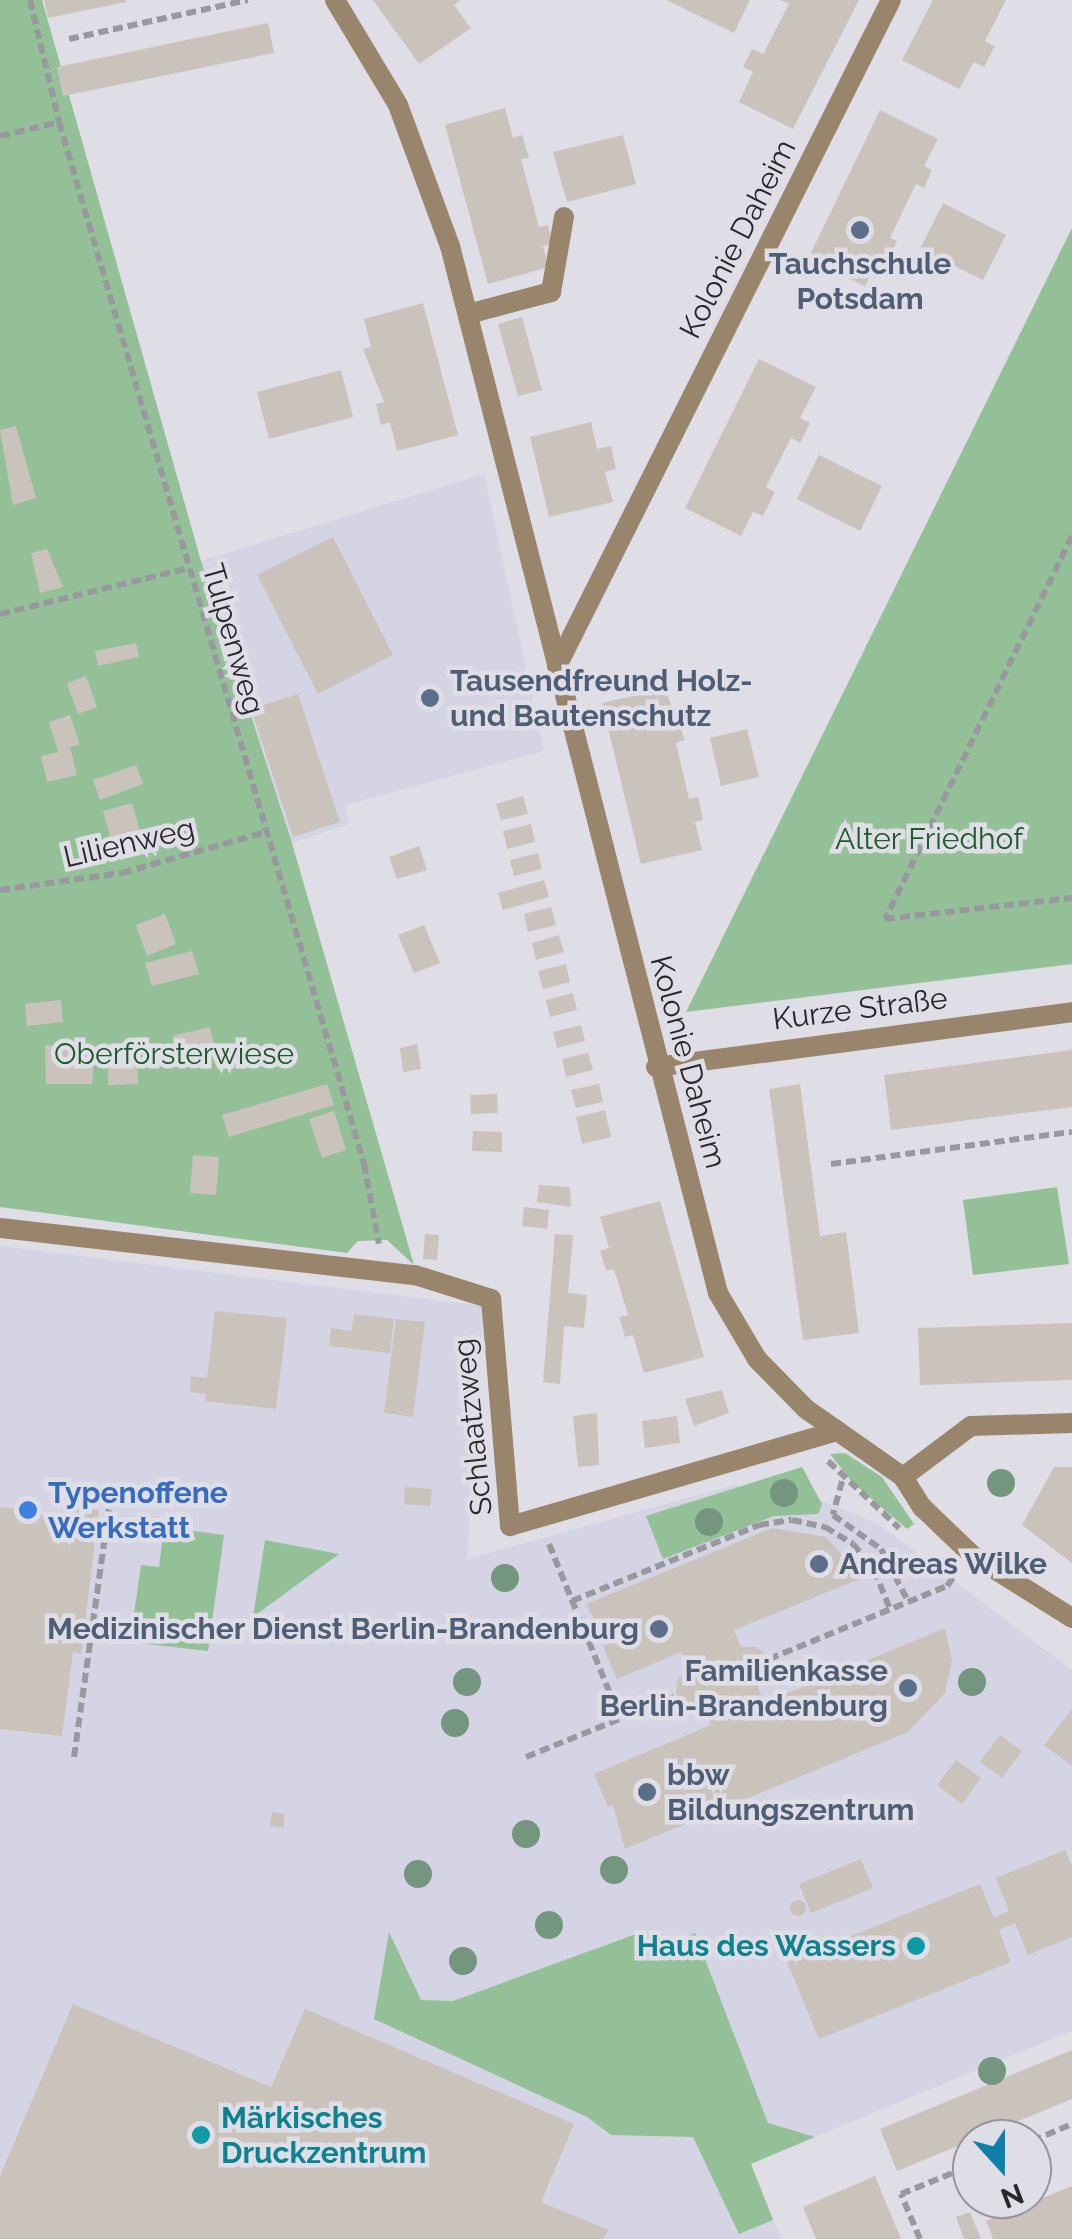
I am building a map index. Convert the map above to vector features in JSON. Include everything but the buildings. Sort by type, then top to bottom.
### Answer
[{"type":"street","name":"Kolonie Daheim","points":[[335,0],[398,105],[468,314],[656,1067],[726,1310],[776,1382],[838,1431]]},
{"type":"street","name":"Kolonie Daheim","points":[[558,666],[891,0]]},
{"type":"street","points":[[468,314],[551,292],[564,217]]},
{"type":"street","name":"Kurze Straße","points":[[656,1067],[1072,1012]]},
{"type":"street","name":"Schlaatzweg","points":[[0,1228],[415,1274],[491,1299],[510,1526],[838,1431]]},
{"type":"street","points":[[903,1478],[971,1426],[1072,1423]]},
{"type":"street","points":[[838,1431],[903,1478],[922,1506],[972,1555],[1072,1618]]},
{"type":"path","name":"Tulpenweg","points":[[30,0],[59,122],[364,1164],[374,1240],[415,1274]]},
{"type":"path","points":[[70,39],[248,0]]},
{"type":"path","points":[[0,136],[59,122]]},
{"type":"path","points":[[1072,536],[885,919],[1072,898]]},
{"type":"path","points":[[0,614],[189,568]]},
{"type":"path","name":"Lilienweg","points":[[0,890],[122,873],[266,832]]},
{"type":"path","points":[[831,1164],[1072,1132]]},
{"type":"path","points":[[838,1431],[823,1454],[842,1481],[913,1540]]},
{"type":"path","points":[[842,1481],[833,1515],[881,1548],[908,1602]]},
{"type":"path","points":[[74,1757],[110,1500]]},
{"type":"path","points":[[572,1601],[749,1529],[792,1520],[835,1531],[853,1544],[874,1570],[890,1609]]},
{"type":"path","points":[[556,1562],[620,1718]]},
{"type":"path","points":[[941,1563],[956,1575]]},
{"type":"path","points":[[769,1659],[947,1586]]},
{"type":"path","points":[[526,1757],[676,1696]]},
{"type":"path","points":[[920,2239],[902,2194],[952,2174]]},
{"type":"shaded area","points":[[484,474],[544,751],[346,805],[349,824],[292,843],[201,561]]},
{"type":"shaded area","points":[[0,1246],[484,1306],[467,1559],[738,1484],[746,1513],[799,1500],[828,1503],[880,1525],[1072,1670],[1072,2031],[751,2163],[781,2239],[0,2239]]},
{"type":"green space","name":"Oberförsterwiese","points":[[0,0],[42,0],[201,561],[292,843],[414,1265],[387,1240],[358,1241],[347,1253],[0,1207]]},
{"type":"green space","name":"Alter Friedhof","points":[[1072,228],[1072,964],[686,1012]]},
{"type":"green space","points":[[1057,1187],[1069,1264],[973,1275],[963,1200]]},
{"type":"green space","points":[[845,1453],[882,1477],[914,1524],[907,1529],[852,1482],[830,1454]]},
{"type":"green space","points":[[802,1467],[822,1504],[818,1514],[774,1516],[663,1559],[646,1516]]},
{"type":"green space","points":[[164,1527],[224,1535],[208,1651],[130,1642],[141,1565],[159,1567]]},
{"type":"green space","points":[[265,1540],[339,1554],[253,1617]]},
{"type":"green space","points":[[647,1930],[655,1949],[695,1933],[768,2123],[815,2137],[751,2164],[773,2220],[739,2234],[693,2137],[611,2135],[587,2117],[374,2019],[389,1932],[421,2000],[453,2001]]},
{"type":"place","name":"Tauchschule Potsdam","points":[[860,230]]},
{"type":"place","name":"Tausendfreund Holz- und Bautenschutz","points":[[430,698]]},
{"type":"place","name":"Typenoffene Werkstatt","points":[[28,1510]]},
{"type":"place","name":"Andreas Wilke","points":[[819,1564]]},
{"type":"place","name":"Medizinischer Dienst Berlin-Brandenburg","points":[[659,1629]]},
{"type":"place","name":"Familienkasse Berlin-Brandenburg","points":[[908,1688]]},
{"type":"place","name":"bbw Bildungszentrum","points":[[647,1792]]},
{"type":"place","name":"Haus des Wassers","points":[[916,1946]]},
{"type":"place","name":"Märkisches Druckzentrum","points":[[201,2135]]}]
